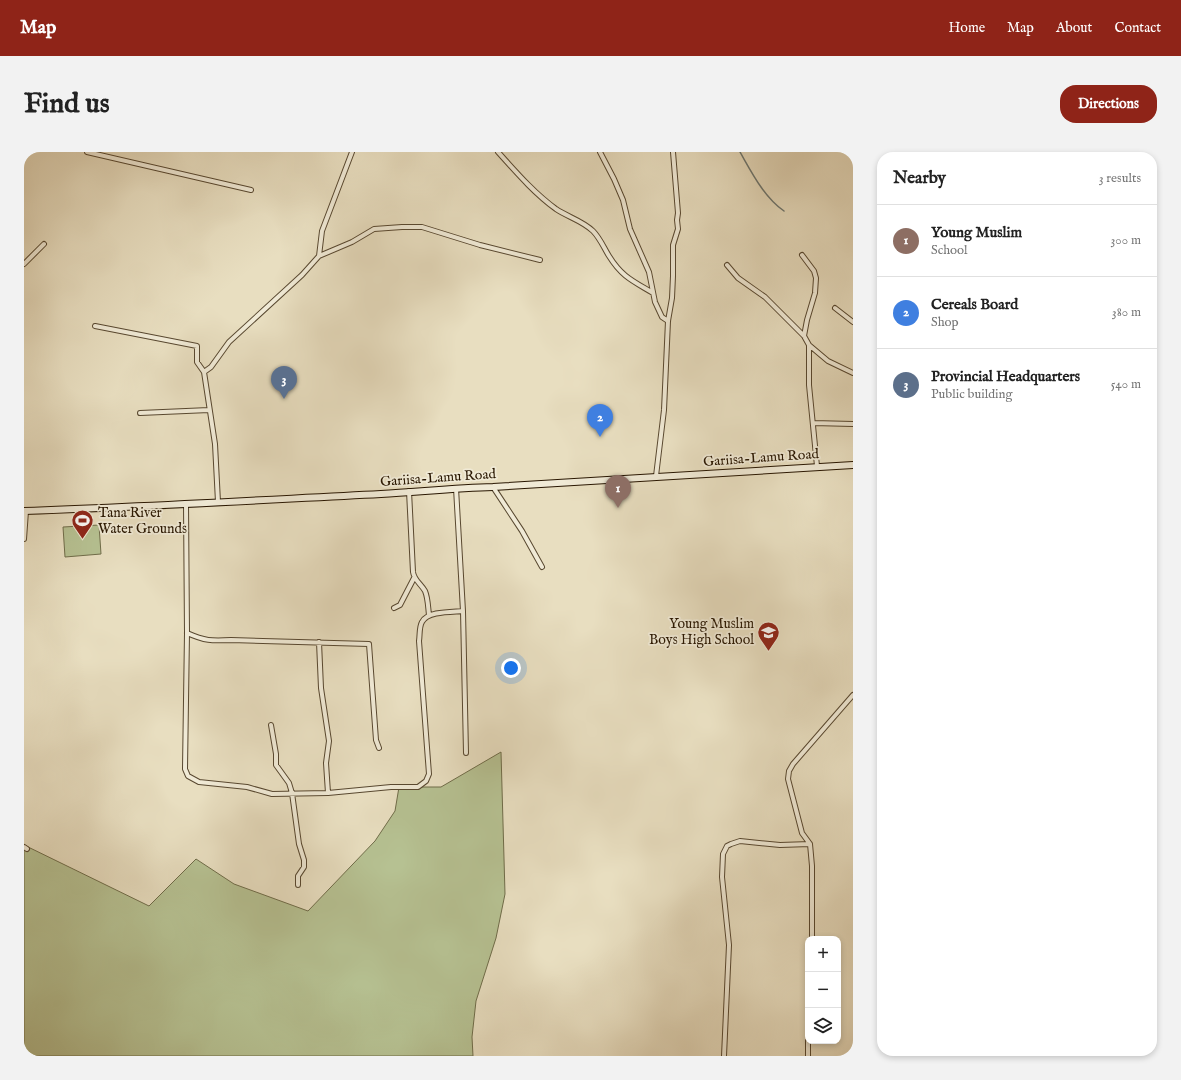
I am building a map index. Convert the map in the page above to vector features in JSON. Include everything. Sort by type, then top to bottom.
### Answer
[{"type":"street","points":[[87,152],[251,190]]},
{"type":"street","points":[[319,256],[322,231],[352,152]]},
{"type":"street","points":[[498,152],[541,198],[562,213],[583,224],[594,232],[614,263],[625,276],[653,293]]},
{"type":"street","points":[[600,152],[623,200],[630,229],[649,272],[655,302],[662,317],[668,321]]},
{"type":"street","points":[[656,476],[664,410],[668,321],[673,284],[673,245],[678,229],[673,152]]},
{"type":"street","points":[[204,372],[211,367],[229,342],[302,275],[319,256],[352,242],[374,229],[422,227],[480,245],[540,260]]},
{"type":"street","points":[[24,264],[44,244]]},
{"type":"street","points":[[802,255],[814,271],[816,278],[815,293],[804,336]]},
{"type":"street","points":[[727,265],[738,278],[765,297],[804,336],[808,345],[809,386],[817,466]]},
{"type":"street","points":[[835,308],[853,322]]},
{"type":"street","points":[[95,326],[197,346],[197,362],[204,372],[215,444],[218,502]]},
{"type":"street","points":[[808,345],[828,361],[853,373]]},
{"type":"street","points":[[140,412],[210,410]]},
{"type":"street","points":[[813,423],[853,424]]},
{"type":"street","name":"Gariisa-Lamu Road","points":[[25,511],[186,504],[493,487],[853,465]]},
{"type":"street","points":[[493,487],[522,531],[542,567]]},
{"type":"street","points":[[456,488],[463,611],[466,753]]},
{"type":"street","points":[[394,608],[400,605],[414,578],[409,491]]},
{"type":"street","points":[[186,504],[187,633],[185,769],[188,776],[199,782],[247,787],[272,794],[328,792],[391,787],[418,787],[426,781],[429,774],[419,640],[421,623],[429,614],[463,611]]},
{"type":"street","points":[[24,539],[25,511]]},
{"type":"street","points":[[414,578],[422,586],[425,593],[429,614]]},
{"type":"street","points":[[187,633],[201,639],[211,641],[231,640],[369,644],[376,740],[379,748]]},
{"type":"street","points":[[319,642],[321,688],[329,741],[326,763],[328,792]]},
{"type":"street","points":[[812,936],[812,866],[810,844],[802,833],[788,778],[789,771],[793,764],[853,695]]},
{"type":"street","points":[[271,725],[276,754],[276,765],[289,784],[292,793],[299,844],[304,860],[304,867],[298,876],[298,885]]},
{"type":"street","points":[[724,1056],[729,945],[722,877],[723,854],[727,846],[730,844],[747,840],[780,845],[810,844]]},
{"type":"street","points":[[808,1044],[808,1056]]},
{"type":"green space","name":"Tana River Water Grounds","points":[[99,525],[101,554],[65,557],[63,527]]},
{"type":"green space","points":[[501,752],[505,894],[496,938],[476,1001],[472,1037],[473,1056],[24,1056],[24,845],[149,906],[196,859],[234,884],[308,911],[375,841],[395,811],[399,787],[441,787]]},
{"type":"waterway","points":[[740,152],[764,192],[784,211]]},
{"type":"place","name":"Provincial Headquarters","points":[[284,399]]},
{"type":"place","name":"Cereals Board","points":[[600,437]]},
{"type":"place","name":"Young Muslim","points":[[618,508]]},
{"type":"place","name":"Tana River Water Grounds","points":[[82,540]]},
{"type":"place","name":"Young Muslim Boys High School","points":[[769,652]]}]
